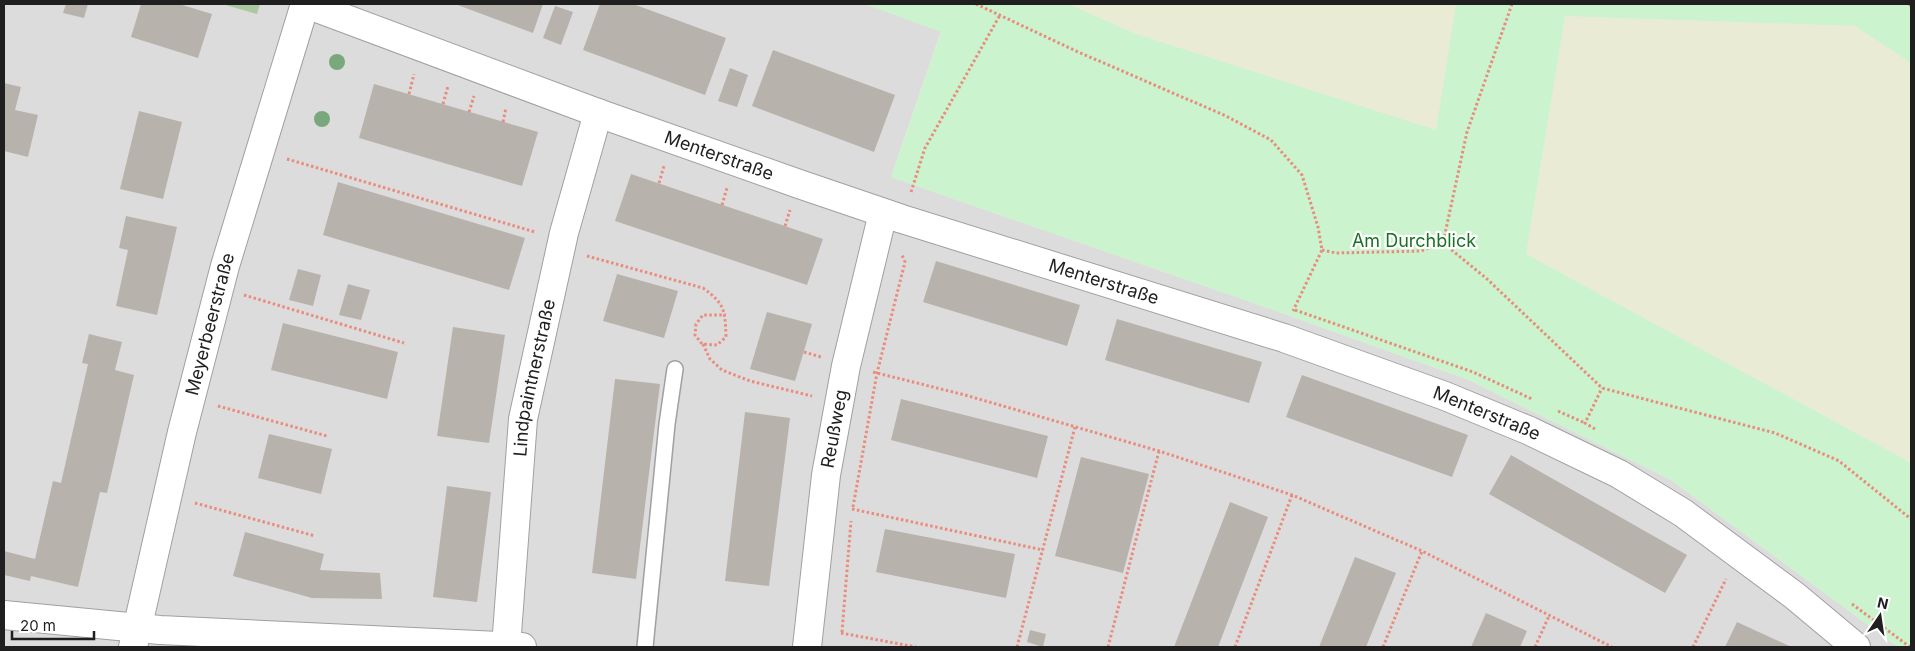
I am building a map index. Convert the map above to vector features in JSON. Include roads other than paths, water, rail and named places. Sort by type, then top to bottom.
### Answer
[{"type":"street","name":"Menterstraße","points":[[306,4],[598,113],[893,216],[1284,338],[1445,396],[1530,431],[1619,474],[1683,513],[1795,596],[1856,647]]},
{"type":"street","name":"Meyerbeerstraße","points":[[135,638],[191,399],[220,287],[306,4]]},
{"type":"street","name":"Lindpaintnerstraße","points":[[511,647],[523,419],[561,244],[598,113]]},
{"type":"street","name":"Reußweg","points":[[807,647],[826,475],[846,366],[893,216]]},
{"type":"street","points":[[4,616],[135,638],[511,647]]},
{"type":"lane","points":[[645,647],[667,424],[675,369]]},
{"type":"park label","name":"Am Durchblick","points":[[1414,241]]}]
